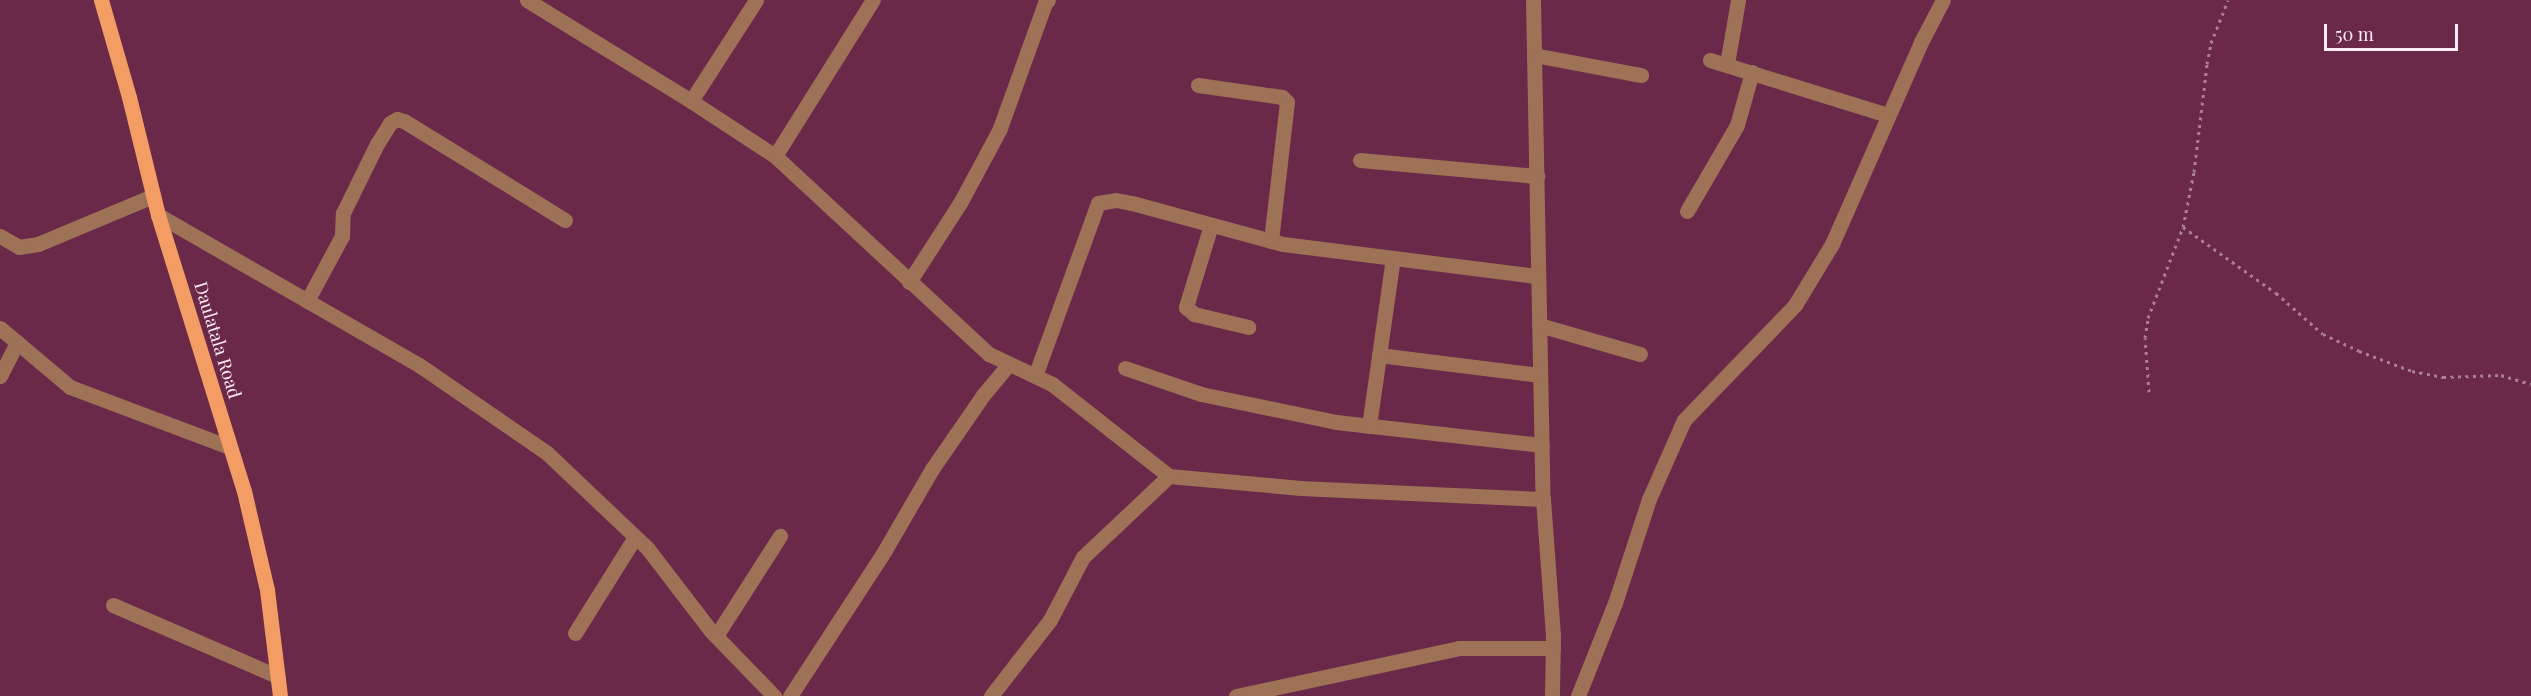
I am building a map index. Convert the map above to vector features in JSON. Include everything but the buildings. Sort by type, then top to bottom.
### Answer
[{"type":"main road","name":"Daulatala Road","points":[[101,0],[153,196],[244,491],[267,590],[280,696]]},
{"type":"street","points":[[527,0],[691,101],[775,156],[989,354],[1062,392],[1169,476],[1300,488],[1543,499]]},
{"type":"street","points":[[691,101],[756,0]]},
{"type":"street","points":[[775,156],[873,0]]},
{"type":"street","points":[[909,282],[960,203],[988,152],[1048,0]]},
{"type":"street","points":[[1533,0],[1543,499],[1553,648],[1552,696]]},
{"type":"street","points":[[1727,64],[1738,0]]},
{"type":"street","points":[[1578,696],[1615,603],[1648,499],[1683,420],[1795,305],[1832,244],[1888,115],[1943,0]]},
{"type":"street","points":[[1534,55],[1641,75]]},
{"type":"street","points":[[1710,60],[1888,115]]},
{"type":"street","points":[[1687,211],[1737,125],[1752,72]]},
{"type":"street","points":[[1198,85],[1282,97],[1287,102],[1271,241]]},
{"type":"street","points":[[307,301],[342,236],[343,213],[377,144],[390,123],[396,119],[405,121],[565,219]]},
{"type":"street","points":[[1360,159],[1537,176]]},
{"type":"street","points":[[0,236],[19,248],[38,244],[153,196]]},
{"type":"street","points":[[1035,376],[1098,203],[1116,200],[1132,203],[1271,241],[1538,276]]},
{"type":"street","points":[[159,215],[419,365],[547,453],[648,549],[716,636],[774,696]]},
{"type":"street","points":[[1211,225],[1186,307],[1194,314],[1248,327]]},
{"type":"street","points":[[1369,426],[1393,258]]},
{"type":"street","points":[[1539,325],[1640,354]]},
{"type":"street","points":[[0,328],[70,387],[111,405],[230,447]]},
{"type":"street","points":[[0,376],[17,342]]},
{"type":"street","points":[[1379,355],[1540,375]]},
{"type":"street","points":[[790,696],[885,550],[932,469],[983,395],[1009,364]]},
{"type":"street","points":[[1125,368],[1202,394],[1336,422],[1542,445]]},
{"type":"street","points":[[991,696],[1050,620],[1083,557],[1169,476]]},
{"type":"street","points":[[575,633],[635,537]]},
{"type":"street","points":[[716,636],[780,537]]},
{"type":"street","points":[[112,604],[277,675]]},
{"type":"street","points":[[1236,696],[1459,648],[1553,648]]},
{"type":"path","points":[[2149,392],[2145,338],[2148,318],[2183,227],[2194,172],[2206,64],[2211,43],[2228,0]]},
{"type":"path","points":[[2183,227],[2276,293],[2323,334],[2359,351],[2412,371],[2443,377],[2501,375],[2531,384]]}]
